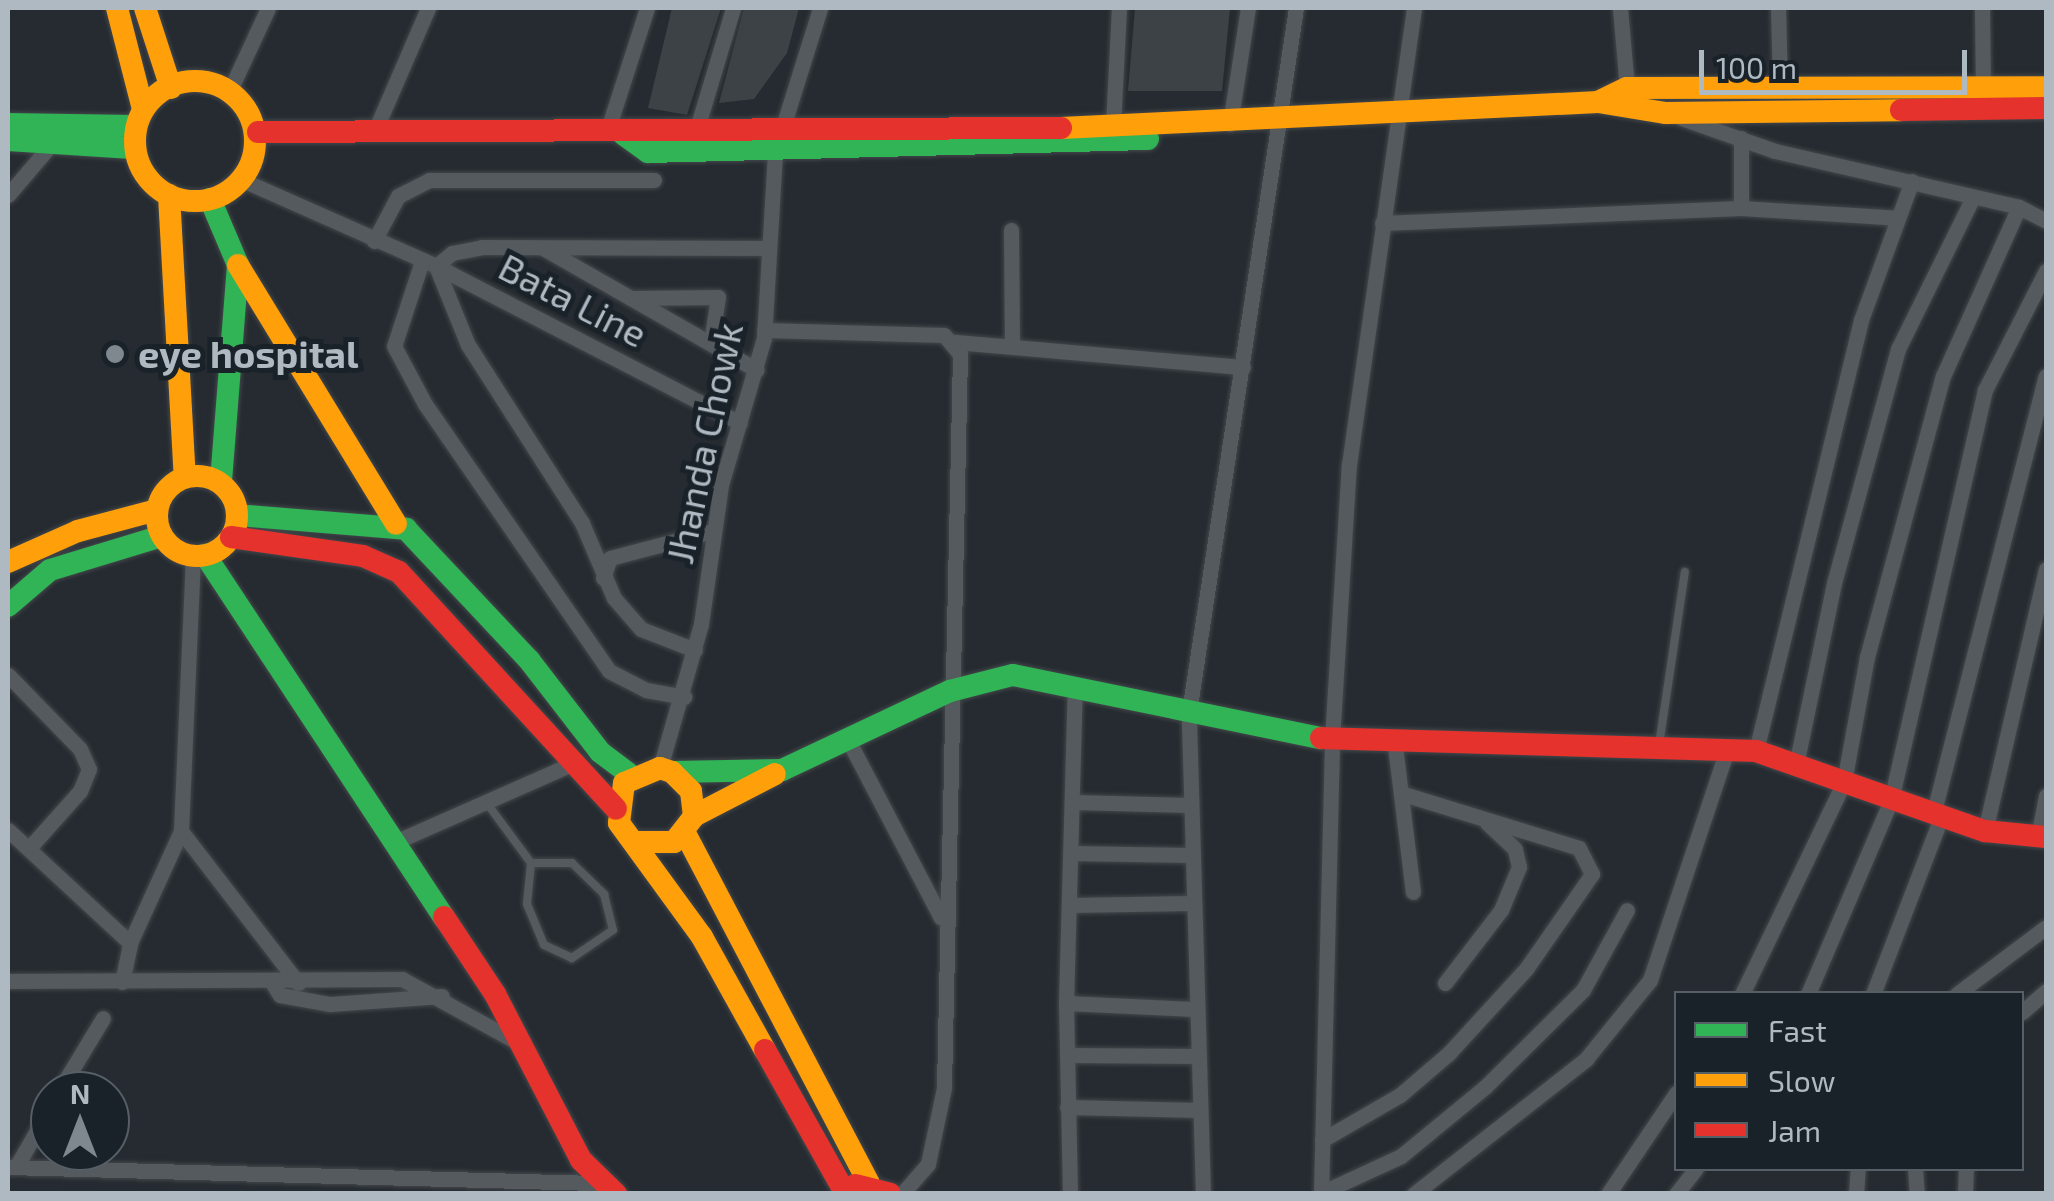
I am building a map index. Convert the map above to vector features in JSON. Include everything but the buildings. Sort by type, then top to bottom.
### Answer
[{"type":"street","points":[[117,8],[137,128],[140,174],[169,195],[210,199],[240,180],[258,132]]},
{"type":"street","points":[[145,8],[171,88]]},
{"type":"street","points":[[230,90],[268,8]]},
{"type":"street","points":[[377,126],[428,8]]},
{"type":"street","points":[[615,133],[647,8]]},
{"type":"street","points":[[698,125],[733,8]]},
{"type":"street","name":"Jhanda Chowk","points":[[666,770],[694,650],[712,531],[757,370],[764,330],[776,152],[820,8]]},
{"type":"street","points":[[1112,126],[1119,8]]},
{"type":"street","points":[[1230,124],[1248,8]]},
{"type":"street","points":[[1203,1194],[1194,1008],[1189,712],[1296,8]]},
{"type":"street","points":[[1414,8],[1349,465],[1332,740],[1320,1193],[1402,1156],[1486,1087],[1583,990],[1627,910]]},
{"type":"street","points":[[1620,8],[1627,88]]},
{"type":"street","points":[[1778,8],[1780,87]]},
{"type":"street","points":[[1982,8],[1982,87]]},
{"type":"street","points":[[8,140],[54,141],[137,128],[171,88],[203,81],[230,90],[258,132]]},
{"type":"street","points":[[1598,102],[1627,88],[2046,87]]},
{"type":"street","points":[[258,132],[377,126],[615,133],[698,125],[1176,128],[1282,118],[1598,102],[1666,113],[1741,138],[2019,207],[2046,221]]},
{"type":"street","points":[[1666,113],[2046,108]]},
{"type":"street","points":[[8,124],[137,128]]},
{"type":"street","points":[[615,133],[648,152],[776,152],[1143,140],[1176,128]]},
{"type":"street","points":[[1741,138],[1741,208]]},
{"type":"street","points":[[8,195],[54,141]]},
{"type":"street","name":"Bata Line","points":[[240,180],[429,263],[740,423]]},
{"type":"street","points":[[374,241],[398,196],[429,180],[654,180]]},
{"type":"street","points":[[1756,751],[1862,320],[1912,181]]},
{"type":"street","points":[[8,562],[78,531],[158,510],[185,477],[169,195]]},
{"type":"street","points":[[1796,765],[1834,583],[1898,349],[1973,197]]},
{"type":"street","points":[[210,199],[238,265],[396,524],[529,660],[600,752],[632,776],[666,770],[782,770]]},
{"type":"street","points":[[1743,991],[1844,782],[1867,658],[1943,376],[2019,207]]},
{"type":"street","points":[[1382,223],[1741,208],[1898,218]]},
{"type":"street","points":[[1011,230],[1012,344]]},
{"type":"street","points":[[540,247],[757,370]]},
{"type":"street","points":[[684,697],[609,671],[424,404],[394,346],[429,263],[466,249],[770,248]]},
{"type":"street","points":[[429,263],[468,345],[582,523],[603,578],[641,629],[694,650]]},
{"type":"street","points":[[234,526],[221,482],[238,265]]},
{"type":"street","points":[[1809,991],[1891,800],[1985,390],[2046,271]]},
{"type":"street","points":[[629,298],[718,297],[711,342]]},
{"type":"street","points":[[764,330],[934,334],[955,342],[1242,367]]},
{"type":"street","points":[[902,1194],[928,1164],[938,1132],[955,342]]},
{"type":"street","points":[[1874,991],[1937,816],[2046,376]]},
{"type":"street","points":[[185,477],[221,482]]},
{"type":"street","points":[[158,510],[162,536]]},
{"type":"street","points":[[122,982],[130,943],[180,831],[199,556],[234,526],[396,524]]},
{"type":"street","points":[[234,526],[363,556],[399,572],[616,809],[702,937],[841,1192],[879,1189],[690,825],[691,791],[666,770]]},
{"type":"street","points":[[603,578],[610,558],[712,531]]},
{"type":"street","points":[[8,606],[50,570],[162,536],[199,556],[397,841],[606,1188]]},
{"type":"street","points":[[1985,831],[2046,569]]},
{"type":"street","points":[[8,675],[80,749],[89,769],[80,791],[28,848]]},
{"type":"street","points":[[638,842],[661,846],[782,770],[846,736],[950,691],[1014,675],[1332,740],[1395,746],[1756,751],[1985,831],[2042,837],[2046,796]]},
{"type":"street","points":[[1070,1194],[1066,1002],[1075,686]]},
{"type":"street","points":[[846,736],[943,922]]},
{"type":"street","points":[[1395,746],[1404,794],[1412,892]]},
{"type":"street","points":[[1414,1194],[1586,1059],[1650,980],[1727,750]]},
{"type":"street","points":[[397,841],[574,763]]},
{"type":"street","points":[[616,809],[632,776]]},
{"type":"street","points":[[1322,1140],[1400,1095],[1449,1053],[1526,969],[1592,874],[1579,848],[1404,794]]},
{"type":"street","points":[[1073,802],[1190,805]]},
{"type":"street","points":[[1445,983],[1501,910],[1518,867],[1515,849],[1481,818]]},
{"type":"street","points":[[8,830],[130,943]]},
{"type":"street","points":[[180,831],[298,983]]},
{"type":"street","points":[[1071,853],[1190,855]]},
{"type":"street","points":[[1069,905],[1192,903]]},
{"type":"street","points":[[1961,991],[2046,927]]},
{"type":"street","points":[[8,981],[273,984],[402,979],[443,996],[521,1044]]},
{"type":"street","points":[[273,984],[280,995],[330,1004],[443,996]]},
{"type":"street","points":[[2024,1010],[2046,991]]},
{"type":"street","points":[[1066,1002],[1194,1008]]},
{"type":"street","points":[[72,1071],[104,1018]]},
{"type":"street","points":[[1066,1054],[1198,1056]]},
{"type":"street","points":[[1608,1194],[1674,1095]]},
{"type":"street","points":[[1066,1107],[1200,1110]]},
{"type":"street","points":[[12,1167],[30,1139]]},
{"type":"street","points":[[12,1167],[606,1188]]},
{"type":"street","points":[[1676,1194],[1694,1171]]},
{"type":"lane","points":[[1658,750],[1685,572]]},
{"type":"lane","points":[[486,802],[531,863],[527,904],[544,945],[572,958],[613,930],[604,894],[572,863],[531,863]]},
{"type":"traffic: fast","points":[[8,124],[134,126]]},
{"type":"traffic: fast","points":[[623,134],[648,152],[1148,139]]},
{"type":"traffic: fast","points":[[8,140],[132,148]]},
{"type":"traffic: fast","points":[[210,199],[238,265],[221,482]]},
{"type":"traffic: fast","points":[[237,515],[406,529],[529,660],[600,752],[632,776]]},
{"type":"traffic: fast","points":[[8,606],[50,570],[162,536]]},
{"type":"traffic: fast","points":[[205,555],[444,917]]},
{"type":"traffic: fast","points":[[672,772],[782,770],[950,691],[1013,675],[1321,738]]},
{"type":"traffic: slow","points":[[117,8],[143,109]]},
{"type":"traffic: slow","points":[[145,8],[171,88]]},
{"type":"traffic: slow","points":[[195,81],[218,85],[238,98],[251,118],[255,141],[251,164],[238,184],[218,197],[195,201],[172,197],[152,184],[139,164],[135,141],[139,118],[152,98],[172,85],[195,81]]},
{"type":"traffic: slow","points":[[1598,102],[1627,88],[2046,87]]},
{"type":"traffic: slow","points":[[1061,128],[1598,102],[1666,113],[1901,110]]},
{"type":"traffic: slow","points":[[169,195],[185,477]]},
{"type":"traffic: slow","points":[[238,265],[396,524]]},
{"type":"traffic: slow","points":[[197,476],[212,479],[225,488],[234,501],[237,516],[234,531],[225,544],[212,553],[197,556],[182,553],[169,544],[160,531],[157,516],[160,501],[169,488],[182,479],[197,476]]},
{"type":"traffic: slow","points":[[8,562],[78,531],[157,510]]},
{"type":"traffic: slow","points":[[638,842],[674,842],[694,816],[691,791],[672,772],[660,768],[624,783],[619,823],[702,937],[765,1050]]},
{"type":"traffic: slow","points":[[694,816],[775,774]]},
{"type":"traffic: slow","points":[[685,833],[869,1184]]},
{"type":"traffic: jam","points":[[1901,110],[2046,108]]},
{"type":"traffic: jam","points":[[258,132],[1061,128]]},
{"type":"traffic: jam","points":[[231,537],[363,556],[399,572],[616,809]]},
{"type":"traffic: jam","points":[[1321,738],[1756,751],[1985,831],[2046,837]]},
{"type":"traffic: jam","points":[[444,917],[495,994],[581,1160],[616,1194]]},
{"type":"traffic: jam","points":[[765,1050],[844,1191]]},
{"type":"traffic: jam","points":[[855,1185],[890,1194]]},
{"type":"place","name":"eye hospital","points":[[115,354]]}]
